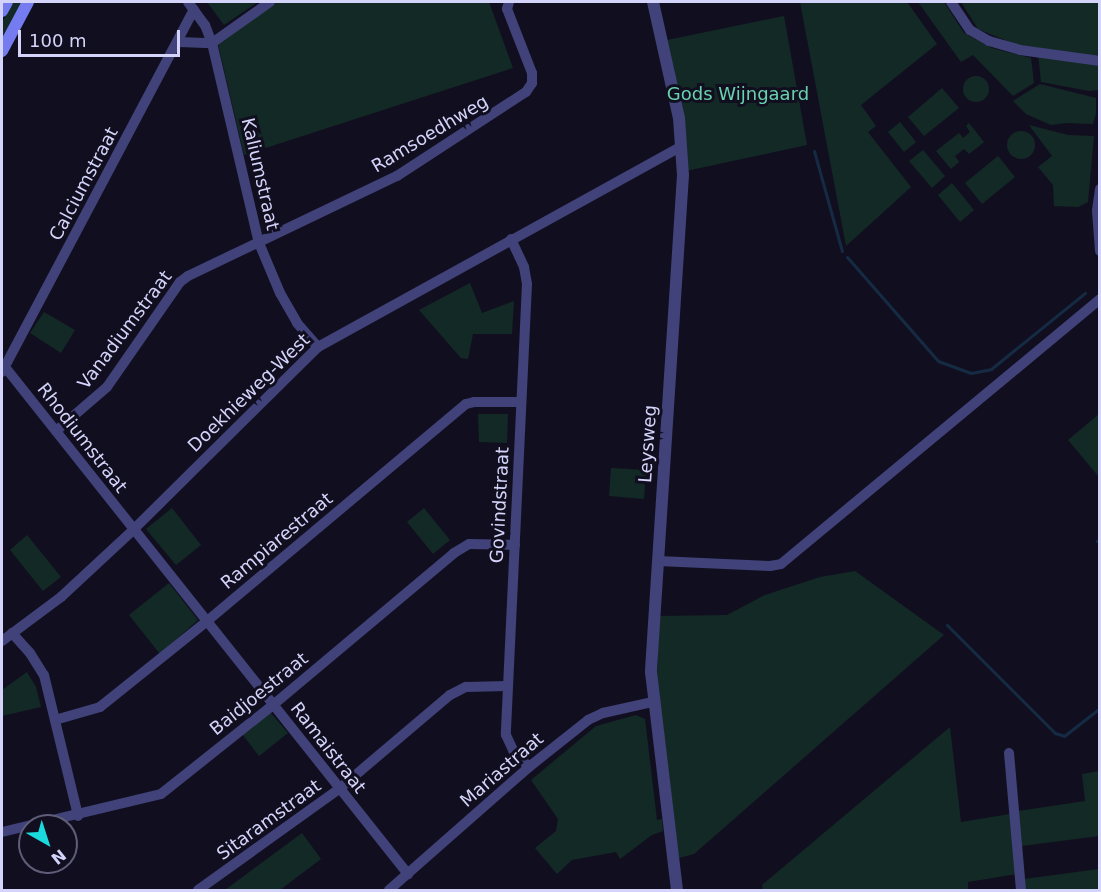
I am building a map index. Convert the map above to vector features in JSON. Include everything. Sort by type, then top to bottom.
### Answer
[{"type":"main road","points":[[2,11],[7,2]]},
{"type":"main road","points":[[2,51],[28,2]]},
{"type":"street","points":[[179,42],[212,43],[270,2]]},
{"type":"street","name":"Ramsoedhweg","points":[[259,243],[397,176],[526,93],[532,83],[532,73],[507,9],[509,2]]},
{"type":"street","name":"Leysweg","points":[[653,2],[680,118],[683,175],[651,672],[652,702],[677,891]]},
{"type":"street","points":[[951,2],[970,30],[989,41],[1020,50],[1100,61]]},
{"type":"street","name":"Kaliumstraat","points":[[191,5],[205,25],[212,43],[259,243],[280,293],[297,323],[318,347]]},
{"type":"street","name":"Calciumstraat","points":[[3,370],[179,42],[191,5]]},
{"type":"street","name":"Doekhieweg-West","points":[[2,641],[60,597],[133,530],[318,347],[681,147]]},
{"type":"street","points":[[1100,189],[1097,211],[1100,251]]},
{"type":"street","name":"Govindstraat","points":[[511,239],[524,267],[527,285],[507,686],[508,743],[529,767]]},
{"type":"street","name":"Vanadiumstraat","points":[[56,431],[107,387],[180,282],[188,276],[259,243]]},
{"type":"street","points":[[658,561],[770,566],[782,564],[1100,299]]},
{"type":"street","name":"Rhodiumstraat","points":[[3,370],[56,431],[133,530]]},
{"type":"street","name":"Rampiarestraat","points":[[55,720],[100,707],[206,622],[466,404],[521,402]]},
{"type":"street","name":"Ramaistraat","points":[[133,530],[408,874]]},
{"type":"street","name":"Baidjoestraat","points":[[78,816],[161,794],[273,705],[454,553],[470,544],[515,545]]},
{"type":"street","points":[[12,633],[30,653],[44,675],[78,814]]},
{"type":"street","name":"Sitaramstraat","points":[[198,891],[339,789],[457,690],[466,687],[507,686]]},
{"type":"street","name":"Mariastraat","points":[[389,891],[529,767],[588,720],[603,713],[652,702]]},
{"type":"street","points":[[1009,753],[1022,891]]},
{"type":"street","name":"Baidjoestraat","points":[[2,832],[18,829]]},
{"type":"green space","points":[[13,2],[22,2],[2,40],[2,22]]},
{"type":"green space","points":[[207,2],[258,2],[224,25]]},
{"type":"green space","points":[[276,2],[489,2],[513,68],[244,155],[218,44]]},
{"type":"green space","points":[[800,2],[907,2],[937,44],[861,105],[876,126],[868,132],[911,187],[846,246]]},
{"type":"green space","points":[[918,2],[944,2],[964,33],[992,48],[1031,58],[1034,83],[1013,96],[973,55],[961,62]]},
{"type":"green space","points":[[961,2],[1099,2],[1099,54],[1096,56],[1017,45],[978,29]]},
{"type":"green space","name":"Gods Wijngaard","points":[[784,16],[807,145],[686,171],[667,40]]},
{"type":"green space","points":[[1038,53],[1099,63],[1099,90],[1089,91],[1041,82]]},
{"type":"green space","points":[[976,76],[985,80],[989,89],[985,98],[976,102],[967,98],[963,89],[967,80]]},
{"type":"green space","points":[[1040,84],[1096,98],[1093,124],[1051,125],[1026,114],[1013,101]]},
{"type":"green space","points":[[942,88],[959,108],[924,136],[908,117]]},
{"type":"green space","points":[[900,122],[916,142],[904,152],[888,132]]},
{"type":"green space","points":[[969,123],[984,142],[969,154],[964,149],[955,156],[959,162],[951,169],[936,151],[959,133],[963,138],[970,132],[966,126]]},
{"type":"green space","points":[[1029,125],[1068,135],[1094,136],[1088,202],[1078,207],[1054,206],[1053,185],[1038,167],[1052,156]]},
{"type":"green space","points":[[1021,131],[1031,135],[1035,145],[1031,155],[1021,159],[1011,155],[1007,145],[1011,135]]},
{"type":"green space","points":[[923,150],[945,176],[932,188],[909,161]]},
{"type":"green space","points":[[998,156],[1015,177],[982,204],[965,183]]},
{"type":"green space","points":[[952,183],[974,210],[960,222],[938,195]]},
{"type":"green space","points":[[470,283],[482,313],[514,301],[512,334],[473,334],[468,359],[461,358],[419,310]]},
{"type":"green space","points":[[44,312],[75,330],[61,353],[30,333]]},
{"type":"green space","points":[[478,414],[508,414],[507,443],[479,442]]},
{"type":"green space","points":[[1099,414],[1099,477],[1068,440]]},
{"type":"green space","points":[[611,468],[646,470],[644,499],[609,496]]},
{"type":"green space","points":[[172,508],[201,545],[176,565],[146,529]]},
{"type":"green space","points":[[424,508],[450,540],[433,554],[407,522]]},
{"type":"green space","points":[[27,535],[61,577],[43,591],[10,550]]},
{"type":"green space","points":[[855,571],[944,635],[694,854],[679,858],[657,679],[659,616],[727,615],[765,595],[820,577]]},
{"type":"green space","points":[[169,583],[198,620],[160,654],[129,615]]},
{"type":"green space","points":[[27,672],[36,687],[41,707],[2,716],[2,690]]},
{"type":"green space","points":[[270,712],[288,733],[259,756],[242,734]]},
{"type":"green space","points":[[636,715],[645,719],[657,820],[662,819],[663,831],[652,835],[620,859],[616,852],[572,860],[557,874],[535,848],[556,831],[558,819],[531,780],[596,726]]},
{"type":"green space","points":[[950,727],[961,822],[1010,814],[1017,874],[968,882],[968,890],[763,890],[762,885]]},
{"type":"green space","points":[[1099,771],[1099,836],[1022,846],[1018,811],[1085,801],[1082,774]]},
{"type":"green space","points":[[302,833],[321,859],[280,890],[225,890]]},
{"type":"green space","points":[[1099,869],[1099,890],[1025,890],[1024,879]]},
{"type":"waterway","points":[[814,151],[842,251]]},
{"type":"waterway","points":[[847,257],[938,361],[971,373],[991,369],[1085,293]]},
{"type":"waterway","points":[[947,625],[1055,733],[1064,736],[1100,708]]}]
